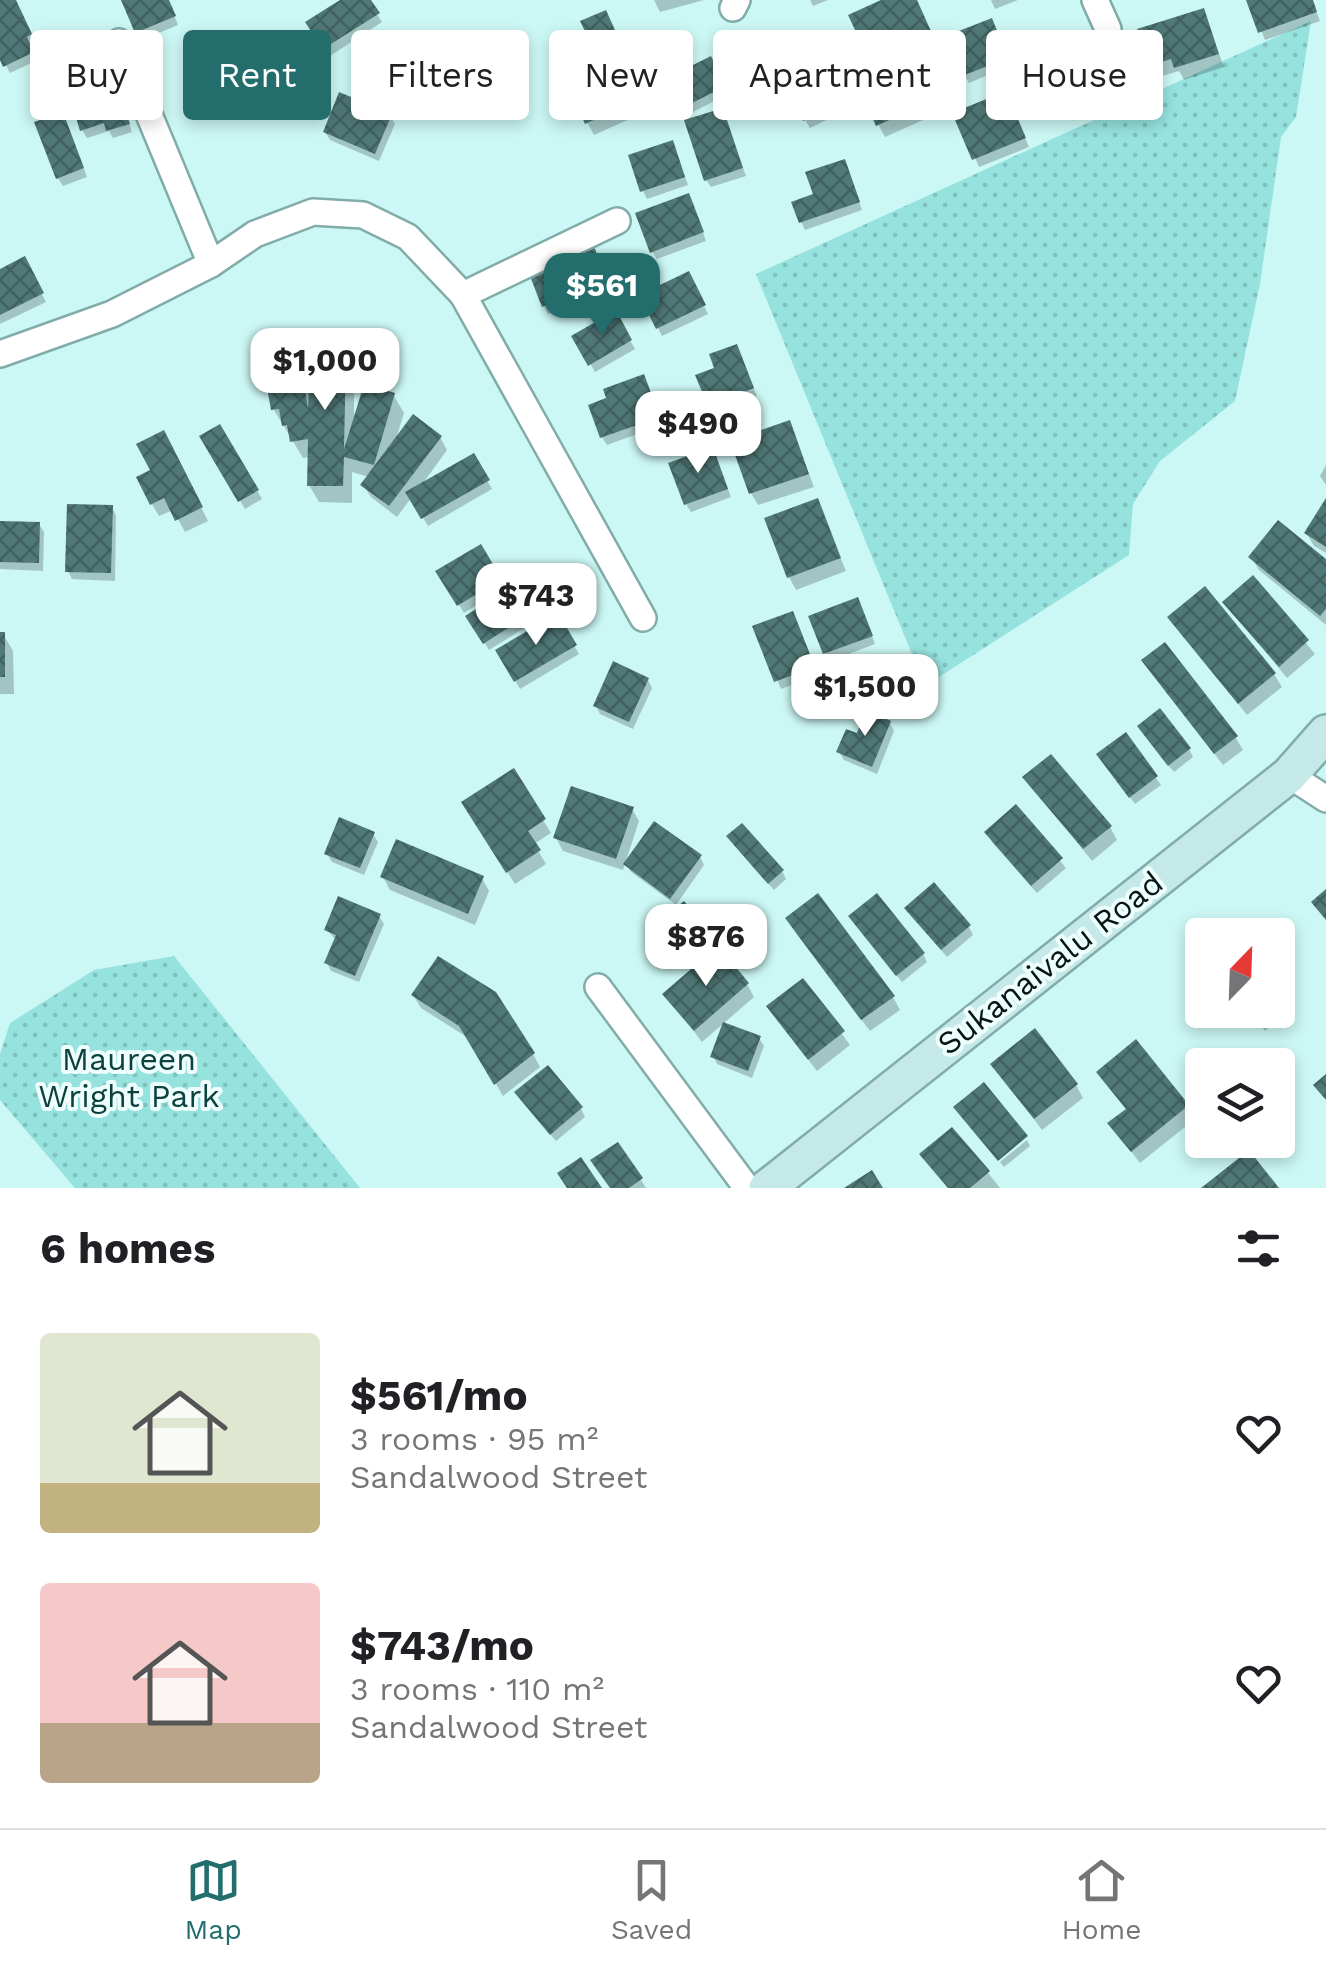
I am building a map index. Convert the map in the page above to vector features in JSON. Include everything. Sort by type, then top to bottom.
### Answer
[{"type":"main road","name":"Sukanaivalu Road","points":[[767,1188],[1289,775],[1326,732]]},
{"type":"street","points":[[1095,0],[1108,30]]},
{"type":"street","points":[[151,120],[211,264]]},
{"type":"street","points":[[0,354],[112,314],[211,264],[254,234],[314,212],[363,215],[408,238],[463,295],[643,618]]},
{"type":"street","points":[[463,295],[616,221]]},
{"type":"street","points":[[1289,775],[1326,799]]},
{"type":"street","points":[[598,987],[747,1188]]},
{"type":"green space","points":[[1311,21],[1296,117],[1281,137],[1260,284],[1235,401],[1160,461],[1133,504],[1129,555],[925,686],[756,274],[1094,120],[1163,120],[1163,88]]},
{"type":"green space","name":"Maureen Wright Park","points":[[174,956],[360,1188],[75,1188],[0,1100],[0,1054],[10,1023],[94,970]]},
{"type":"building","points":[[0,0],[16,0],[30,30],[27,37],[30,54],[3,67]]},
{"type":"building","points":[[121,0],[169,0],[176,16],[134,30]]},
{"type":"building","points":[[340,0],[371,0],[380,13],[331,44],[331,30],[310,30],[305,22]]},
{"type":"building","points":[[881,0],[917,0],[931,30],[855,30],[848,15]]},
{"type":"building","points":[[1246,0],[1313,0],[1317,12],[1258,33]]},
{"type":"building","points":[[1204,8],[1219,54],[1174,68],[1171,59],[1163,62],[1163,30],[1137,29]]},
{"type":"building","points":[[606,10],[615,30],[584,30],[580,21]]},
{"type":"building","points":[[992,18],[997,30],[986,30],[986,67],[966,74],[966,30],[961,30]]},
{"type":"building","points":[[711,56],[713,60],[713,92],[693,102],[693,65]]},
{"type":"building","points":[[339,92],[351,97],[351,120],[389,120],[375,154],[323,132]]},
{"type":"building","points":[[986,99],[986,120],[1018,120],[1026,138],[972,160],[955,120],[966,120],[966,107]]},
{"type":"building","points":[[713,111],[713,120],[727,120],[743,168],[704,181],[684,120]]},
{"type":"building","points":[[66,120],[84,168],[56,179],[34,122]]},
{"type":"building","points":[[77,120],[129,120],[130,124],[106,131],[104,123],[80,131]]},
{"type":"building","points":[[673,140],[685,177],[640,192],[628,155]]},
{"type":"building","points":[[845,159],[860,202],[799,223],[791,202],[813,194],[805,172]]},
{"type":"building","points":[[689,193],[704,232],[650,253],[635,213]]},
{"type":"building","points":[[594,246],[607,281],[542,307],[528,271]]},
{"type":"building","points":[[25,256],[44,293],[0,315],[0,269]]},
{"type":"building","points":[[689,271],[706,305],[656,329],[639,295]]},
{"type":"building","points":[[616,310],[632,340],[588,366],[571,336]]},
{"type":"building","points":[[737,344],[754,388],[708,406],[695,375],[714,368],[709,354]]},
{"type":"building","points":[[298,348],[308,408],[310,355],[346,356],[344,449],[364,384],[395,393],[374,465],[344,457],[343,486],[307,486],[308,439],[290,442],[279,409],[271,410],[261,355]]},
{"type":"building","points":[[644,374],[660,417],[600,438],[588,405],[606,398],[603,389]]},
{"type":"building","points":[[413,414],[442,436],[389,506],[360,485]]},
{"type":"building","points":[[790,420],[809,474],[749,494],[730,441]]},
{"type":"building","points":[[220,424],[259,490],[238,502],[199,436]]},
{"type":"building","points":[[164,430],[203,507],[175,521],[164,498],[150,505],[136,477],[150,470],[136,444]]},
{"type":"building","points":[[713,447],[728,489],[684,505],[668,463]]},
{"type":"building","points":[[474,453],[490,480],[421,519],[405,492]]},
{"type":"building","points":[[818,498],[841,558],[787,578],[764,518]]},
{"type":"building","points":[[1326,498],[1326,547],[1304,533]]},
{"type":"building","points":[[67,504],[113,505],[111,573],[65,572]]},
{"type":"building","points":[[1278,520],[1326,559],[1326,609],[1320,616],[1248,557]]},
{"type":"building","points":[[0,521],[40,522],[39,563],[0,562]]},
{"type":"building","points":[[481,544],[502,579],[457,606],[435,571]]},
{"type":"building","points":[[1253,575],[1309,640],[1279,667],[1222,602]]},
{"type":"building","points":[[519,582],[536,610],[483,644],[465,616]]},
{"type":"building","points":[[1205,586],[1276,673],[1238,704],[1167,617]]},
{"type":"building","points":[[858,597],[873,636],[823,654],[808,616]]},
{"type":"building","points":[[793,611],[815,667],[774,682],[752,626]]},
{"type":"building","points":[[558,613],[577,645],[514,682],[495,650]]},
{"type":"building","points":[[0,632],[5,632],[5,677],[0,677]]},
{"type":"building","points":[[1165,642],[1238,736],[1214,754],[1141,660]]},
{"type":"building","points":[[613,661],[649,678],[629,722],[593,706]]},
{"type":"building","points":[[1160,708],[1191,748],[1168,766],[1137,726]]},
{"type":"building","points":[[866,710],[891,721],[872,767],[836,752],[846,729],[857,733]]},
{"type":"building","points":[[1126,732],[1158,776],[1129,798],[1096,754]]},
{"type":"building","points":[[1051,754],[1112,826],[1083,849],[1022,777]]},
{"type":"building","points":[[514,768],[546,819],[528,831],[541,850],[506,873],[461,802]]},
{"type":"building","points":[[571,786],[634,807],[616,859],[553,838]]},
{"type":"building","points":[[1016,804],[1063,858],[1031,886],[984,832]]},
{"type":"building","points":[[339,817],[375,832],[360,868],[324,854]]},
{"type":"building","points":[[654,821],[702,855],[670,899],[623,864]]},
{"type":"building","points":[[742,823],[784,870],[768,884],[726,836]]},
{"type":"building","points":[[396,839],[484,876],[468,914],[380,877]]},
{"type":"building","points":[[934,882],[971,925],[941,950],[904,908]]},
{"type":"building","points":[[1326,889],[1326,920],[1311,902]]},
{"type":"building","points":[[818,893],[895,996],[861,1020],[785,918]]},
{"type":"building","points":[[877,893],[925,953],[896,976],[848,916]]},
{"type":"building","points":[[338,896],[381,914],[355,976],[324,963],[336,935],[324,930]]},
{"type":"building","points":[[684,901],[709,932],[673,962],[647,932]]},
{"type":"building","points":[[718,946],[749,983],[694,1031],[662,994]]},
{"type":"building","points":[[438,956],[496,992],[535,1053],[494,1085],[459,1026],[411,995]]},
{"type":"building","points":[[803,978],[845,1031],[808,1060],[766,1006]]},
{"type":"building","points":[[723,1022],[761,1036],[748,1071],[710,1057]]},
{"type":"building","points":[[1035,1028],[1078,1084],[1034,1119],[990,1064]]},
{"type":"building","points":[[1136,1039],[1185,1100],[1185,1108],[1131,1152],[1107,1123],[1126,1109],[1096,1072]]},
{"type":"building","points":[[548,1065],[583,1107],[550,1135],[514,1092]]},
{"type":"building","points":[[1326,1074],[1326,1100],[1313,1085]]},
{"type":"building","points":[[984,1082],[1028,1136],[998,1161],[953,1107]]},
{"type":"building","points":[[952,1127],[990,1171],[970,1188],[948,1188],[919,1154]]},
{"type":"building","points":[[618,1142],[643,1178],[629,1188],[610,1188],[590,1160]]},
{"type":"building","points":[[581,1157],[602,1188],[567,1188],[557,1173]]},
{"type":"building","points":[[1239,1158],[1255,1158],[1279,1188],[1201,1188]]},
{"type":"building","points":[[872,1170],[883,1188],[844,1188]]}]
